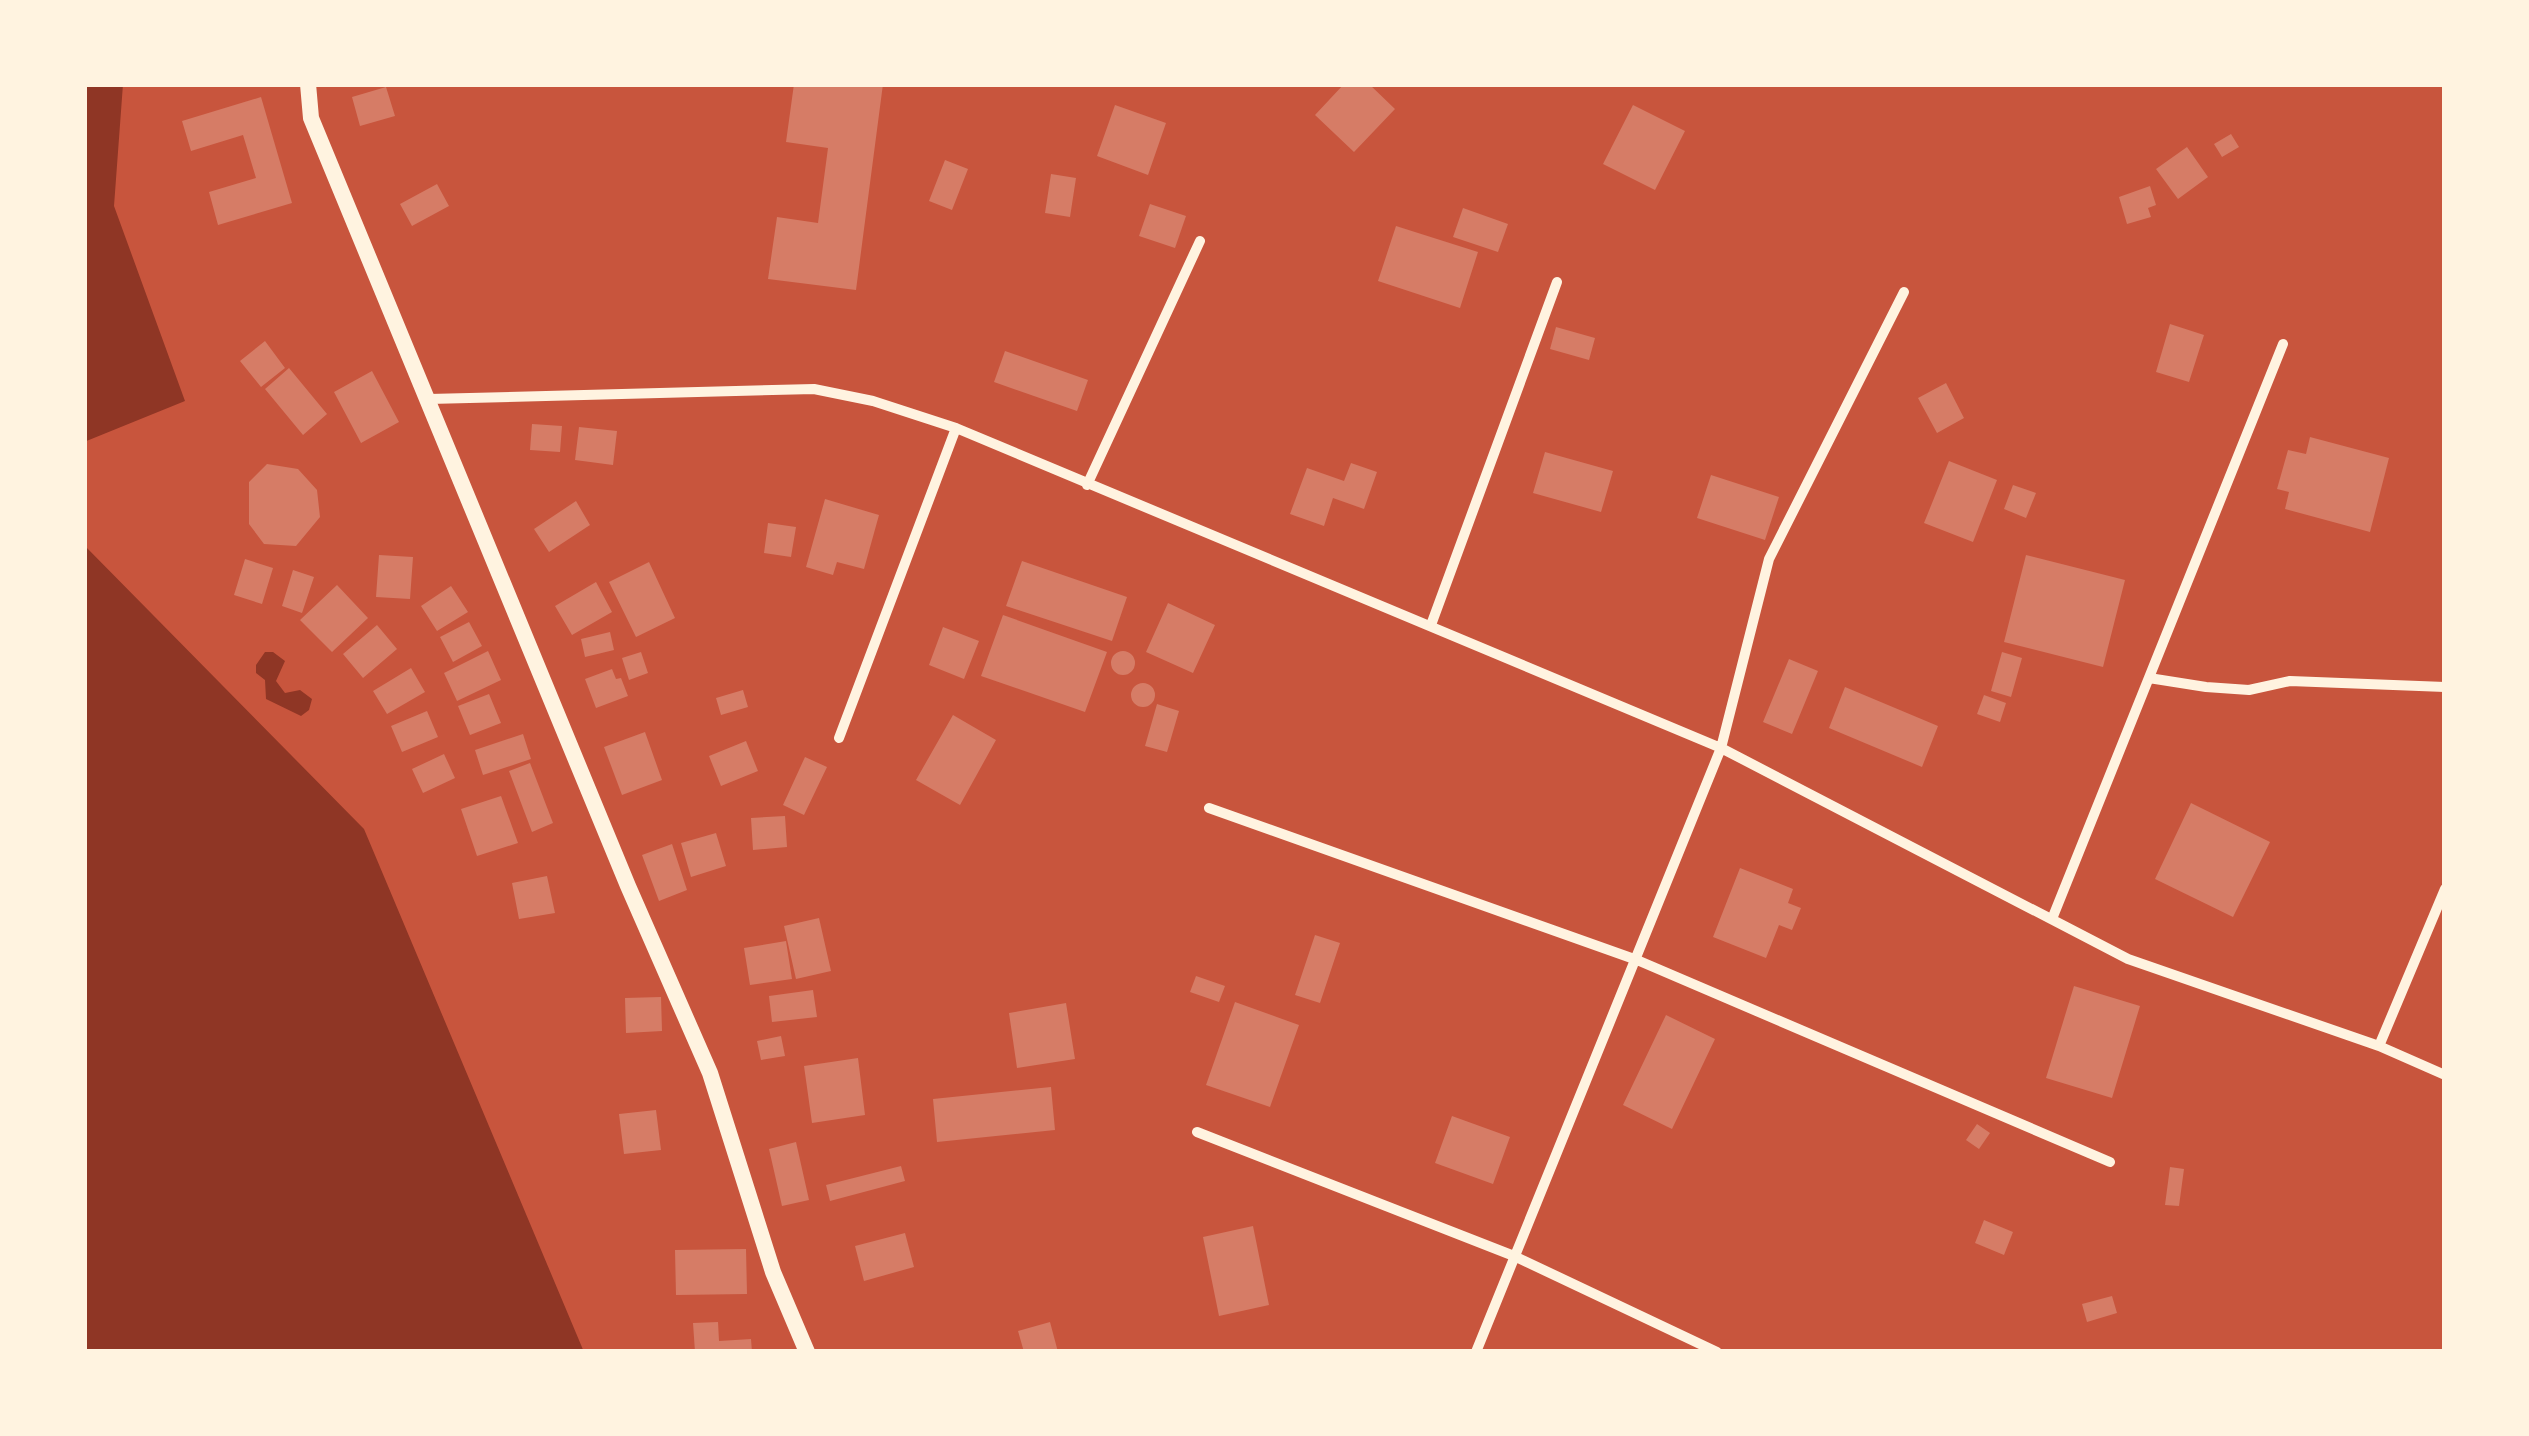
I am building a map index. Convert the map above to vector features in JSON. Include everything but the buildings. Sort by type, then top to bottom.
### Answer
[{"type":"main road","points":[[308,84],[311,118],[710,1073],[773,1272],[807,1352]]},
{"type":"street","points":[[1088,485],[1200,241]]},
{"type":"street","points":[[1431,625],[1557,281]]},
{"type":"street","points":[[1476,1352],[1721,748],[1768,559],[1904,292]]},
{"type":"street","points":[[2052,919],[2283,344]]},
{"type":"street","points":[[429,399],[814,388],[956,428],[1721,748],[2128,959],[2379,1046],[2445,1075]]},
{"type":"street","points":[[839,738],[956,428]]},
{"type":"street","points":[[2150,678],[2249,689],[2290,681],[2445,687]]},
{"type":"street","points":[[1209,808],[1637,960],[2110,1162]]},
{"type":"street","points":[[2379,1046],[2445,889]]},
{"type":"street","points":[[1197,1132],[1514,1256],[1717,1352]]},
{"type":"shaded area","points":[[84,84],[123,84],[114,206],[185,401],[84,442]]},
{"type":"shaded area","points":[[84,545],[364,829],[584,1352],[84,1352]]},
{"type":"shaded area","points":[[265,652],[285,661],[276,681],[285,693],[300,690],[312,699],[301,716],[266,699],[265,680],[256,673]]}]
